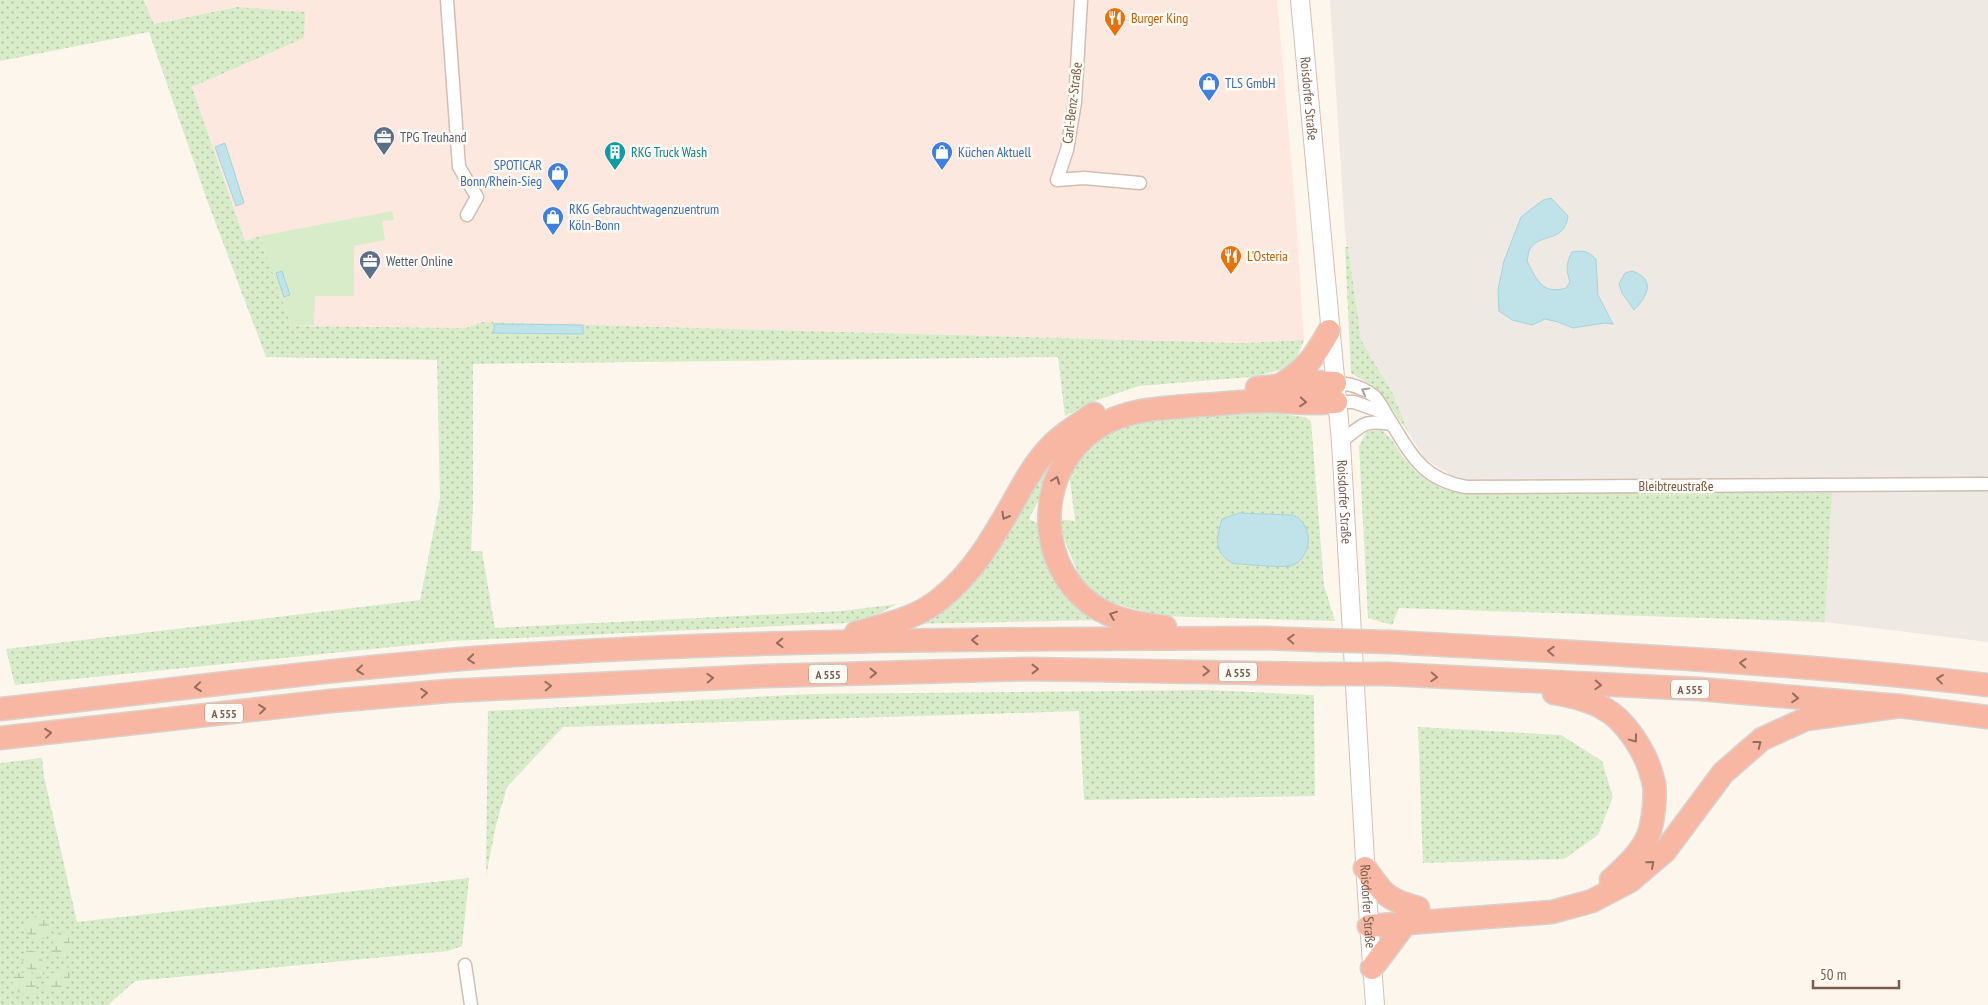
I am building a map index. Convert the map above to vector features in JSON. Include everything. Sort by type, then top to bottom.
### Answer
[{"type":"highway","points":[[1277,386],[1295,376],[1308,364],[1329,331]]},
{"type":"highway","points":[[828,641],[908,618],[939,600],[969,572],[989,544],[1026,479],[1051,446],[1072,428],[1094,414],[1137,398],[1315,382],[1335,392]]},
{"type":"highway","points":[[1265,638],[1215,629],[1143,625],[1106,612],[1093,604],[1074,587],[1060,566],[1049,526],[1050,498],[1054,484],[1069,454],[1097,427],[1115,418],[1132,412],[1166,408],[1265,401],[1316,403],[1335,392]]},
{"type":"highway","name":"A 555","points":[[0,710],[500,656],[828,641],[1265,638],[1390,642],[1617,654],[1912,676],[1988,685]]},
{"type":"highway","name":"A 555","points":[[0,738],[330,701],[448,691],[766,676],[1028,669],[1388,674],[1699,689],[1900,706],[1988,717]]},
{"type":"highway","points":[[1369,920],[1565,900],[1606,885],[1631,862],[1648,836],[1653,810],[1654,781],[1642,750],[1625,726],[1603,708],[1579,698],[1556,693],[1521,690],[1480,679]]},
{"type":"highway","points":[[1365,868],[1383,893],[1397,902],[1412,916],[1552,912],[1592,901],[1630,882],[1665,852],[1723,773],[1762,739],[1806,719],[1900,706]]},
{"type":"highway","points":[[1372,968],[1412,916]]},
{"type":"main road","name":"Roisdorfer Straße","points":[[1300,0],[1329,331],[1341,442],[1365,868],[1375,1005]]},
{"type":"street","points":[[447,0],[460,167],[477,197],[467,216]]},
{"type":"street","name":"Carl-Benz-Straße","points":[[1082,0],[1075,102],[1067,150],[1056,180],[1084,178],[1140,183]]},
{"type":"street","name":"Bleibtreustraße","points":[[1335,392],[1349,384],[1362,388],[1376,397],[1414,460],[1432,476],[1451,484],[1466,487],[1988,484]]},
{"type":"street","points":[[1335,392],[1389,418]]},
{"type":"street","points":[[1341,442],[1362,424],[1389,418]]},
{"type":"street","points":[[465,966],[472,1005]]},
{"type":"shaded area","points":[[145,0],[1277,0],[1295,202],[1304,340],[1243,343],[483,322],[466,328],[291,326],[260,236],[245,241],[192,87],[304,38],[236,7],[154,24]]},
{"type":"shaded area","points":[[1330,0],[1988,0],[1988,642],[1825,622],[1832,493],[1466,493],[1440,488],[1448,473],[1425,459],[1410,435],[1393,394],[1361,340],[1345,232]]},
{"type":"green space","points":[[0,0],[144,0],[154,24],[237,7],[305,12],[304,38],[192,87],[245,241],[260,236],[291,326],[466,328],[483,322],[1243,343],[1304,340],[1293,367],[1251,377],[1139,386],[1092,402],[1065,416],[1058,357],[473,364],[471,551],[482,551],[495,628],[842,611],[897,604],[878,614],[847,623],[451,641],[15,685],[6,649],[420,600],[440,498],[437,360],[266,357],[207,200],[149,32],[0,61]]},
{"type":"green space","points":[[392,211],[394,220],[382,221],[385,240],[354,246],[354,296],[315,296],[314,325],[291,326],[260,236]]},
{"type":"green space","points":[[1345,247],[1348,247],[1361,340],[1393,394],[1410,435],[1388,403],[1371,385],[1351,373]]},
{"type":"green space","points":[[1266,412],[1305,417],[1311,421],[1324,585],[1335,621],[1159,616],[1110,602],[1082,583],[1056,519],[1075,521],[1069,472],[1099,437],[1140,422]],"holes":[[[1239,513],[1292,515],[1298,517],[1308,544],[1304,555],[1291,566],[1235,564],[1218,533],[1222,519]]]},
{"type":"green space","points":[[1382,430],[1416,472],[1440,488],[1466,493],[1832,493],[1825,622],[1399,608],[1392,625],[1368,618],[1359,446],[1367,431]]},
{"type":"green space","points":[[1067,443],[1029,519],[1042,525],[1108,620],[909,624],[1047,464]]},
{"type":"green space","points":[[1209,690],[1314,695],[1315,796],[1084,800],[1079,711],[563,727],[507,787],[496,825],[486,876],[488,711],[809,694]]},
{"type":"green space","points":[[1418,727],[1561,735],[1602,761],[1613,797],[1598,835],[1564,859],[1423,863]]},
{"type":"green space","points":[[42,758],[44,776],[77,922],[469,878],[462,946],[448,951],[135,981],[108,1005],[0,1005],[0,763]]},
{"type":"green space","points":[[43,915],[50,927],[48,936],[40,941],[32,938],[25,931],[35,916]]},
{"type":"green space","points":[[60,931],[68,933],[70,945],[67,954],[52,957],[51,949]]},
{"type":"green space","points":[[27,950],[37,952],[45,964],[44,974],[40,979],[25,966],[21,959]]},
{"type":"green space","points":[[67,967],[72,973],[64,986],[56,992],[45,990],[44,982],[51,974]]},
{"type":"green space","points":[[20,972],[27,974],[36,984],[34,993],[23,995],[13,987],[12,978]]},
{"type":"water","points":[[225,143],[244,203],[236,206],[215,147]]},
{"type":"water","points":[[1551,198],[1568,216],[1566,225],[1557,234],[1534,244],[1529,250],[1527,261],[1541,284],[1546,288],[1558,290],[1566,288],[1570,282],[1567,267],[1572,252],[1582,251],[1590,254],[1596,259],[1598,295],[1613,324],[1605,323],[1573,328],[1545,319],[1532,325],[1512,320],[1499,311],[1498,290],[1504,261],[1521,217],[1543,200]]},
{"type":"water","points":[[282,271],[290,295],[284,297],[276,273]]},
{"type":"water","points":[[1632,271],[1640,274],[1647,283],[1646,294],[1634,310],[1622,293],[1619,284],[1625,273]]},
{"type":"water","points":[[494,324],[583,325],[583,334],[494,333]]},
{"type":"water","points":[[1239,513],[1292,515],[1298,518],[1306,528],[1308,535],[1305,554],[1299,562],[1290,566],[1235,564],[1228,560],[1223,556],[1218,545],[1220,526],[1222,519]]},
{"type":"place","name":"Burger King","points":[[1115,37]]},
{"type":"place","name":"TLS GmbH","points":[[1209,102]]},
{"type":"place","name":"TPG Treuhand","points":[[384,156]]},
{"type":"place","name":"RKG Truck Wash","points":[[615,171]]},
{"type":"place","name":"Küchen Aktuell","points":[[942,171]]},
{"type":"place","name":"SPOTICAR Bonn/Rhein-Sieg","points":[[558,192]]},
{"type":"place","name":"RKG Gebrauchtwagenzuentrum Köln-Bonn","points":[[553,236]]},
{"type":"place","name":"L'Osteria","points":[[1231,275]]},
{"type":"place","name":"Wetter Online","points":[[370,280]]}]
